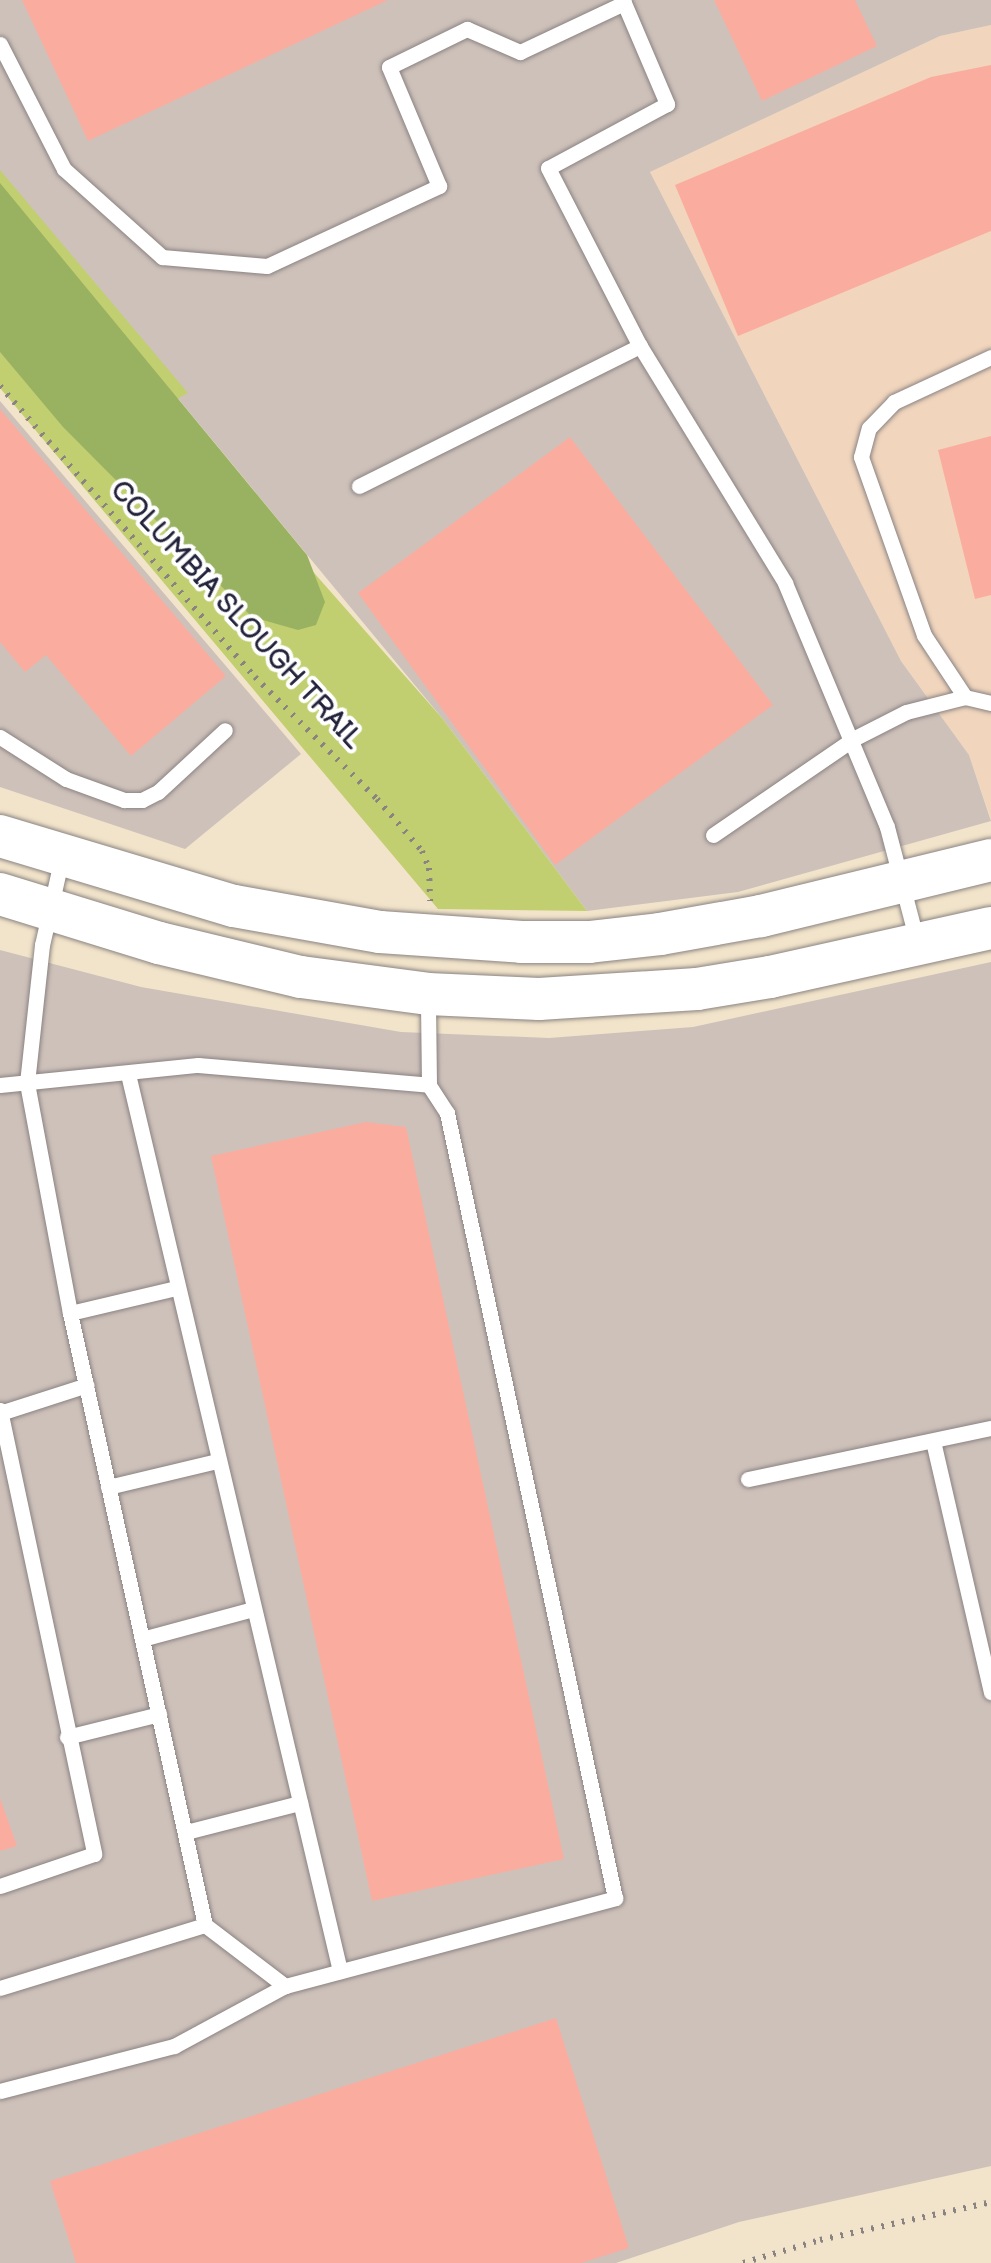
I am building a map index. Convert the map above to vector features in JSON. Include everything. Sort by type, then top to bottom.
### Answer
[{"type":"main road","points":[[0,836],[234,906],[426,937],[589,942],[761,916],[991,860]]},
{"type":"main road","points":[[0,894],[231,962],[428,994],[538,1000],[696,989],[991,928]]},
{"type":"lane","points":[[0,44],[64,169],[162,257],[267,266],[439,186],[389,67],[467,29],[520,52],[623,2],[667,104],[548,168],[640,346],[785,583],[888,827],[918,945]]},
{"type":"lane","points":[[360,486],[640,346]]},
{"type":"lane","points":[[965,697],[924,635],[861,457],[869,428],[894,402],[991,357]]},
{"type":"lane","points":[[712,835],[853,739],[906,712],[965,697],[991,703]]},
{"type":"lane","points":[[0,738],[66,779],[124,800],[142,800],[158,792],[225,730]]},
{"type":"lane","points":[[63,854],[50,908],[27,1084],[70,1313],[205,1925],[285,1986]]},
{"type":"lane","points":[[0,2090],[174,2046],[285,1986],[616,1898],[446,1113],[429,1085],[428,994]]},
{"type":"lane","points":[[0,1085],[198,1065],[429,1085]]},
{"type":"lane","points":[[128,1074],[340,1971]]},
{"type":"lane","points":[[70,1313],[176,1288]]},
{"type":"lane","points":[[0,1886],[94,1854],[0,1412],[86,1386]]},
{"type":"lane","points":[[748,1479],[991,1428]]},
{"type":"lane","points":[[934,1442],[991,1692]]},
{"type":"lane","points":[[108,1487],[218,1461]]},
{"type":"lane","points":[[142,1639],[253,1609]]},
{"type":"lane","points":[[67,1737],[159,1714]]},
{"type":"lane","points":[[186,1832],[300,1804]]},
{"type":"lane","points":[[0,1988],[205,1925]]},
{"type":"path","name":"COLUMBIA SLOUGH TRAIL","points":[[0,386],[255,678],[377,799],[422,850],[430,888],[426,937]]},
{"type":"path","points":[[743,2263],[820,2240],[991,2202]]},
{"type":"shaded area","points":[[0,0],[991,0],[991,25],[940,36],[650,172],[901,661],[969,755],[991,821],[738,892],[587,911],[442,718],[0,183]]},
{"type":"shaded area","points":[[991,25],[991,819],[969,755],[901,661],[650,172],[940,36]]},
{"type":"shaded area","points":[[0,401],[301,754],[185,849],[0,787]]},
{"type":"shaded area","points":[[0,950],[141,987],[401,1032],[549,1038],[693,1027],[991,962],[991,2166],[739,2222],[616,2263],[0,2263]]},
{"type":"green space","points":[[0,170],[188,393],[166,405],[442,718],[587,911],[438,909],[0,388]]},
{"type":"green space","points":[[0,183],[307,555],[325,602],[316,625],[298,630],[252,617],[63,427],[0,352]]},
{"type":"building","points":[[22,0],[388,0],[88,141]]},
{"type":"building","points":[[714,0],[855,0],[877,46],[762,101]]},
{"type":"building","points":[[991,65],[991,231],[738,336],[675,185],[931,77]]},
{"type":"building","points":[[0,409],[226,676],[131,756],[46,655],[25,672],[0,642]]},
{"type":"building","points":[[991,436],[991,595],[975,599],[938,450]]},
{"type":"building","points":[[570,437],[773,705],[555,865],[358,593]]},
{"type":"building","points":[[366,1122],[406,1127],[564,1859],[372,1901],[211,1156]]},
{"type":"building","points":[[0,1798],[17,1846],[0,1851]]},
{"type":"building","points":[[556,2018],[629,2248],[581,2263],[76,2263],[50,2181]]}]
